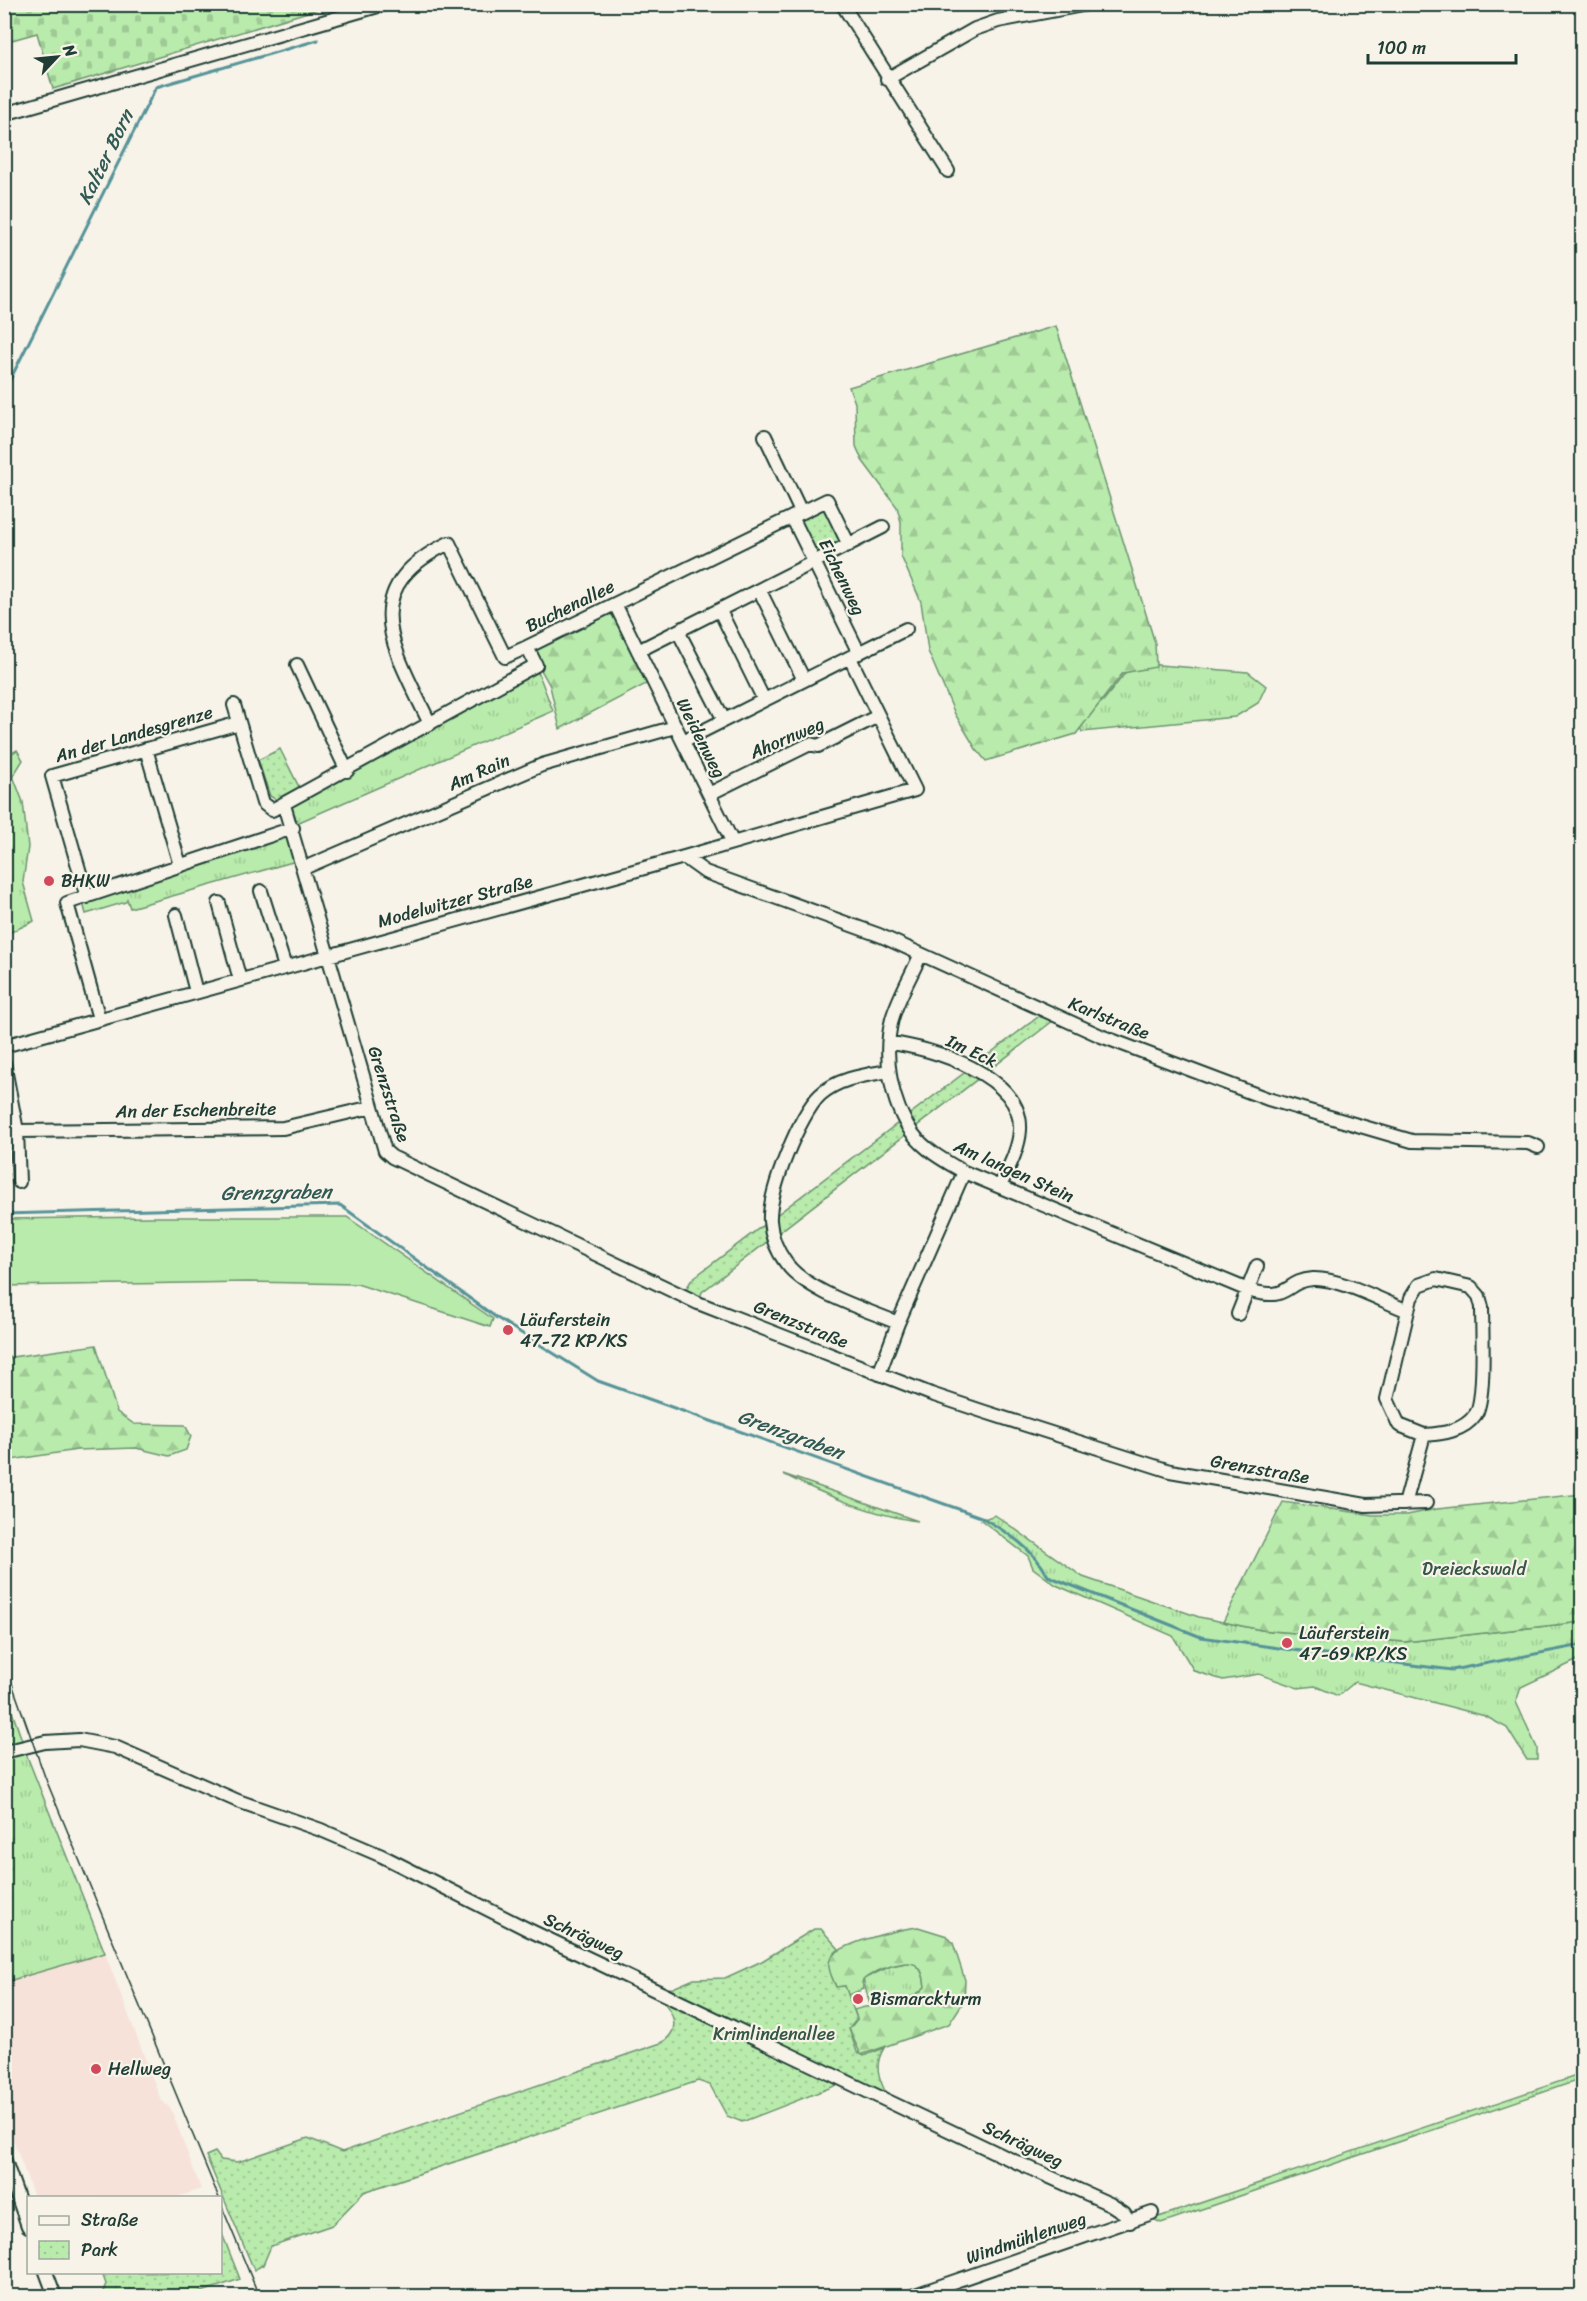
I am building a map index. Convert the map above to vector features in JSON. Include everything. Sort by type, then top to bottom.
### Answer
[{"type":"street","points":[[4,114],[385,4]]},
{"type":"street","points":[[842,4],[887,79],[948,171]]},
{"type":"street","points":[[887,79],[975,29],[998,21],[1088,4]]},
{"type":"street","name":"Eichenweg","points":[[765,436],[878,716],[915,790]]},
{"type":"street","name":"Buchenallee","points":[[284,805],[536,665],[527,647],[827,500],[849,545]]},
{"type":"street","points":[[638,651],[883,527]]},
{"type":"street","points":[[430,724],[393,646],[390,625],[389,614],[393,591],[410,566],[449,543],[505,657],[527,647]]},
{"type":"street","points":[[760,591],[804,680]]},
{"type":"street","name":"Weidenweg","points":[[615,604],[732,841]]},
{"type":"street","points":[[720,610],[764,700]]},
{"type":"street","points":[[683,741],[906,629]]},
{"type":"street","points":[[678,631],[724,720]]},
{"type":"street","points":[[297,665],[347,771]]},
{"type":"street","name":"An der Landesgrenze","points":[[234,705],[263,803],[272,810],[284,805]]},
{"type":"street","name":"Ahornweg","points":[[709,794],[810,744],[818,746],[878,716]]},
{"type":"street","name":"An der Landesgrenze","points":[[87,897],[51,776],[239,723]]},
{"type":"street","name":"Am Rain","points":[[304,868],[542,765],[675,727]]},
{"type":"street","points":[[146,749],[180,865]]},
{"type":"street","name":"Modelwitzer Straße","points":[[4,1046],[915,790]]},
{"type":"street","points":[[284,805],[329,955]]},
{"type":"street","points":[[99,1019],[67,903],[292,828]]},
{"type":"street","name":"Karlstraße","points":[[684,856],[705,872],[879,934],[920,956],[1101,1036],[1268,1099],[1412,1141],[1528,1143],[1538,1147]]},
{"type":"street","points":[[261,891],[285,967]]},
{"type":"street","points":[[219,903],[240,980]]},
{"type":"street","points":[[176,915],[196,992]]},
{"type":"street","name":"Grenzstraße","points":[[329,955],[385,1151],[392,1157],[698,1303],[879,1374],[985,1412],[1170,1471],[1366,1505],[1426,1503]]},
{"type":"street","name":"Am langen Stein","points":[[920,956],[892,1019],[889,1071],[897,1104],[913,1133],[934,1155],[964,1172],[1248,1290],[1268,1296],[1283,1293],[1310,1279],[1328,1280],[1406,1310]]},
{"type":"street","name":"Im Eck","points":[[890,1043],[918,1046],[948,1058],[998,1082],[1014,1102],[1020,1129],[1014,1154],[1000,1186]]},
{"type":"street","points":[[4,1064],[17,1131],[19,1182]]},
{"type":"street","points":[[889,1071],[849,1079],[821,1094],[804,1114],[771,1198],[770,1221],[774,1240],[801,1280],[898,1323]]},
{"type":"street","name":"An der Eschenbreite","points":[[17,1131],[283,1128],[372,1107]]},
{"type":"street","points":[[879,1374],[898,1323],[964,1172]]},
{"type":"street","points":[[1238,1314],[1257,1266]]},
{"type":"street","points":[[1436,1279],[1471,1287],[1479,1296],[1482,1307],[1481,1398],[1476,1415],[1458,1429],[1424,1435],[1399,1425],[1387,1399],[1406,1310],[1419,1285],[1436,1279]]},
{"type":"street","points":[[1405,1504],[1424,1435]]},
{"type":"street","name":"Schrägweg","points":[[4,1752],[45,1742],[79,1740],[115,1747],[238,1802],[321,1830],[382,1856],[529,1930],[1003,2156],[1110,2204],[1124,2213],[1130,2222]]},
{"type":"street","points":[[4,2158],[27,2223]]},
{"type":"street","name":"Windmühlenweg","points":[[912,2296],[1152,2213]]},
{"type":"street","points":[[47,2274],[55,2296]]},
{"type":"shaded area","points":[[105,1953],[161,2100],[171,2109],[201,2189],[181,2196],[34,2196],[5,2117],[5,1982]]},
{"type":"green space","points":[[5,4],[331,5],[53,89],[37,33],[5,42]]},
{"type":"green space","points":[[1056,326],[1155,643],[1156,667],[1123,673],[1076,734],[986,761],[955,714],[928,651],[921,602],[901,556],[901,522],[897,507],[862,460],[856,446],[855,403],[849,387]]},
{"type":"green space","points":[[822,505],[828,509],[843,539],[841,545],[820,555],[814,553],[800,524],[801,516]]},
{"type":"green space","points":[[608,613],[617,618],[648,683],[560,729],[550,686],[530,650]]},
{"type":"green space","points":[[1133,663],[1248,672],[1266,686],[1258,703],[1235,717],[1082,732],[1078,722],[1104,700]]},
{"type":"green space","points":[[538,672],[553,711],[297,823],[292,807],[295,803]]},
{"type":"green space","points":[[280,749],[300,789],[278,801],[270,796],[258,760]]},
{"type":"green space","points":[[17,750],[23,760],[13,776],[23,802],[28,847],[23,882],[34,921],[5,935],[5,757]]},
{"type":"green space","points":[[289,836],[296,861],[130,908],[127,899],[126,902],[86,914],[83,903]]},
{"type":"green space","points":[[1046,1011],[1058,1017],[702,1292],[698,1303],[682,1296],[692,1279]]},
{"type":"green space","points":[[347,1217],[493,1319],[490,1327],[357,1284],[247,1282],[5,1286],[5,1219]]},
{"type":"green space","points":[[96,1345],[117,1412],[134,1424],[185,1425],[191,1436],[186,1450],[169,1456],[136,1448],[77,1450],[5,1461],[5,1358]]},
{"type":"green space","points":[[783,1474],[918,1521],[884,1514],[849,1503]]},
{"type":"green space","name":"Dreieckswald","points":[[1582,1494],[1582,1622],[1405,1642],[1261,1630],[1223,1622],[1283,1502],[1373,1515],[1407,1515],[1437,1509]]},
{"type":"green space","points":[[995,1515],[1083,1577],[1199,1617],[1261,1630],[1405,1642],[1582,1622],[1582,1658],[1521,1687],[1516,1702],[1537,1748],[1537,1760],[1527,1760],[1507,1728],[1485,1716],[1355,1682],[1338,1696],[1315,1686],[1298,1688],[1259,1674],[1223,1680],[1194,1671],[1173,1636],[1056,1585],[1033,1568],[1028,1556],[981,1520]]},
{"type":"green space","points":[[4,1689],[23,1743],[4,1748]]},
{"type":"green space","points":[[25,1751],[105,1953],[5,1982],[5,1756]]},
{"type":"green space","points":[[918,1927],[947,1936],[953,1943],[965,1980],[964,2001],[949,2024],[861,2055],[849,2029],[857,2019],[854,2010],[900,2001],[917,1994],[925,1987],[923,1975],[916,1965],[911,1963],[896,1965],[865,1978],[862,1982],[864,1989],[848,1995],[845,1986],[836,1987],[827,1965],[830,1958],[838,1951],[866,1939]]},
{"type":"green space","name":"Krimlindenallee","points":[[814,1929],[821,1929],[839,1949],[831,1958],[829,1966],[836,1987],[845,1986],[857,2019],[849,2029],[857,2052],[864,2056],[884,2048],[878,2070],[886,2093],[877,2099],[842,2083],[742,2122],[727,2116],[710,2085],[698,2081],[364,2192],[332,2225],[271,2246],[263,2265],[254,2270],[206,2156],[215,2152],[221,2160],[238,2162],[308,2138],[342,2152],[661,2043],[668,2037],[674,2025],[666,2005],[655,1993],[694,1979],[725,1978],[762,1961]]},
{"type":"green space","points":[[912,1962],[922,1973],[925,1987],[899,2003],[883,2007],[870,2005],[863,1979],[891,1966]]},
{"type":"green space","points":[[1582,2074],[1582,2079],[1161,2223],[1153,2219]]},
{"type":"green space","points":[[222,2234],[240,2279],[190,2296],[101,2296],[106,2284],[102,2274],[222,2274]]},
{"type":"waterway","name":"Kalter Born","points":[[4,392],[156,87],[318,40]]},
{"type":"waterway","name":"Grenzgraben","points":[[4,1214],[340,1205],[497,1318],[598,1381],[981,1517],[1027,1549],[1048,1576],[1201,1637],[1452,1670],[1582,1645]]},
{"type":"tram line","points":[[4,1661],[45,1777],[218,2196]]},
{"type":"tram line","points":[[222,2207],[259,2296]]},
{"type":"place","name":"BHKW","points":[[49,881]]},
{"type":"place","name":"Läuferstein 47-72 KP/KS","points":[[508,1330]]},
{"type":"place","name":"Läuferstein 47-69 KP/KS","points":[[1287,1643]]},
{"type":"place","name":"Bismarckturm","points":[[858,1999]]},
{"type":"place","name":"Hellweg","points":[[96,2069]]}]
